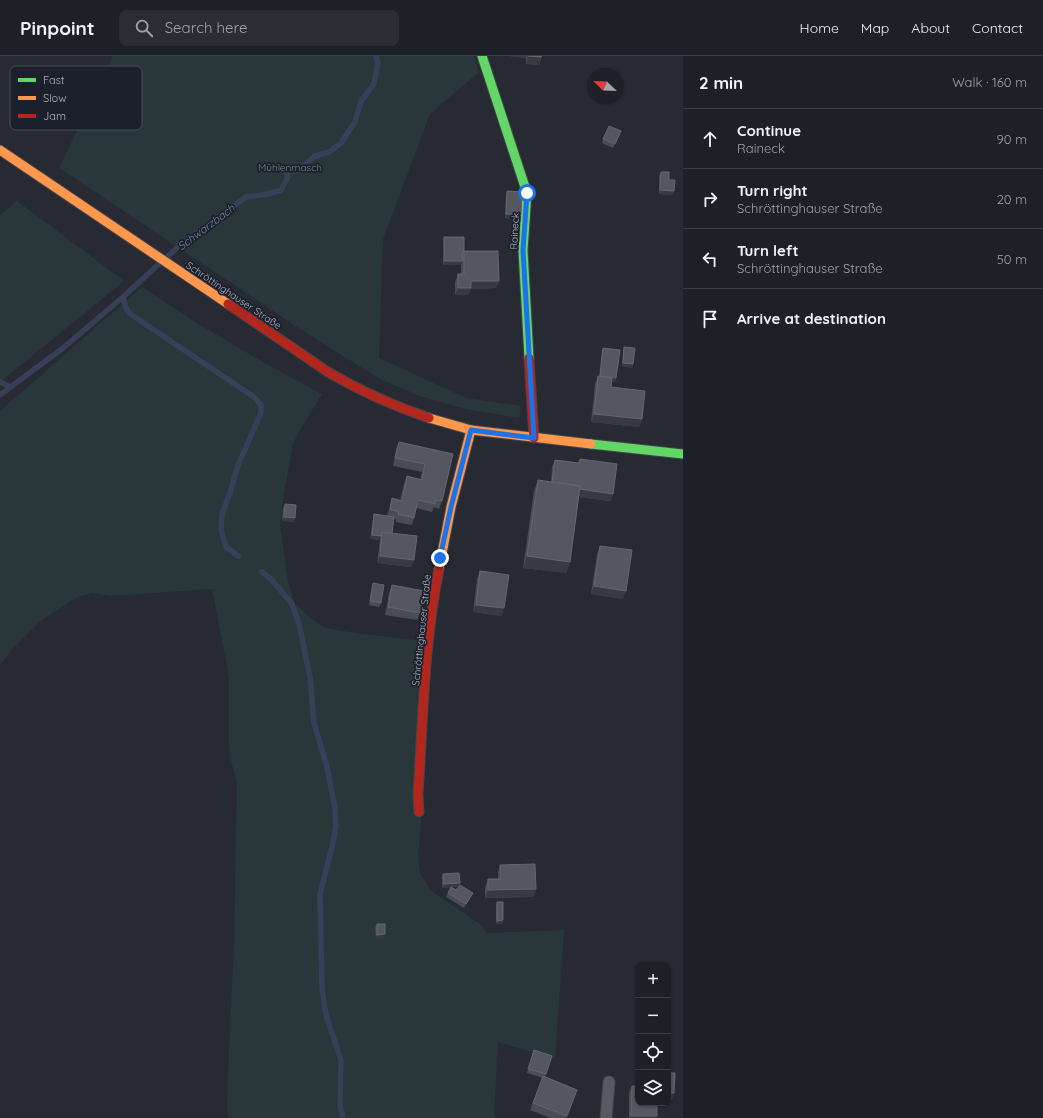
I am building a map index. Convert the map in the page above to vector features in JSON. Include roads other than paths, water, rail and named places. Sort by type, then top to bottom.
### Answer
[{"type":"street","name":"Raineck","points":[[482,56],[527,193],[523,250],[534,438]]},
{"type":"street","name":"Schröttinghauser Straße","points":[[0,150],[328,372],[354,388],[378,400],[412,413],[471,430],[683,454]]},
{"type":"street","name":"Schröttinghauser Straße","points":[[419,812],[418,794],[428,641],[433,597],[451,507],[471,430]]},
{"type":"lane","points":[[606,1118],[609,1082]]},
{"type":"waterway","name":"Schwarzbach","points":[[167,257],[179,246],[246,197],[268,194],[281,190],[288,177],[286,172],[298,171],[315,156],[329,152],[341,143],[355,122],[361,101],[374,84],[378,62],[376,56]]},
{"type":"waterway","name":"Schwarzbach","points":[[0,395],[63,348],[160,263]]},
{"type":"waterway","points":[[123,297],[129,313],[254,397],[261,405],[261,413],[238,465],[222,514],[221,529],[226,547],[238,556]]},
{"type":"waterway","points":[[0,382],[10,387]]},
{"type":"waterway","points":[[262,572],[271,579],[292,604],[299,624],[310,677],[314,723],[327,767],[335,809],[336,827],[320,894],[322,989],[326,1015],[341,1060],[340,1105],[343,1118]]},
{"type":"park label","name":"Mühlenmasch","points":[[290,167]]}]
